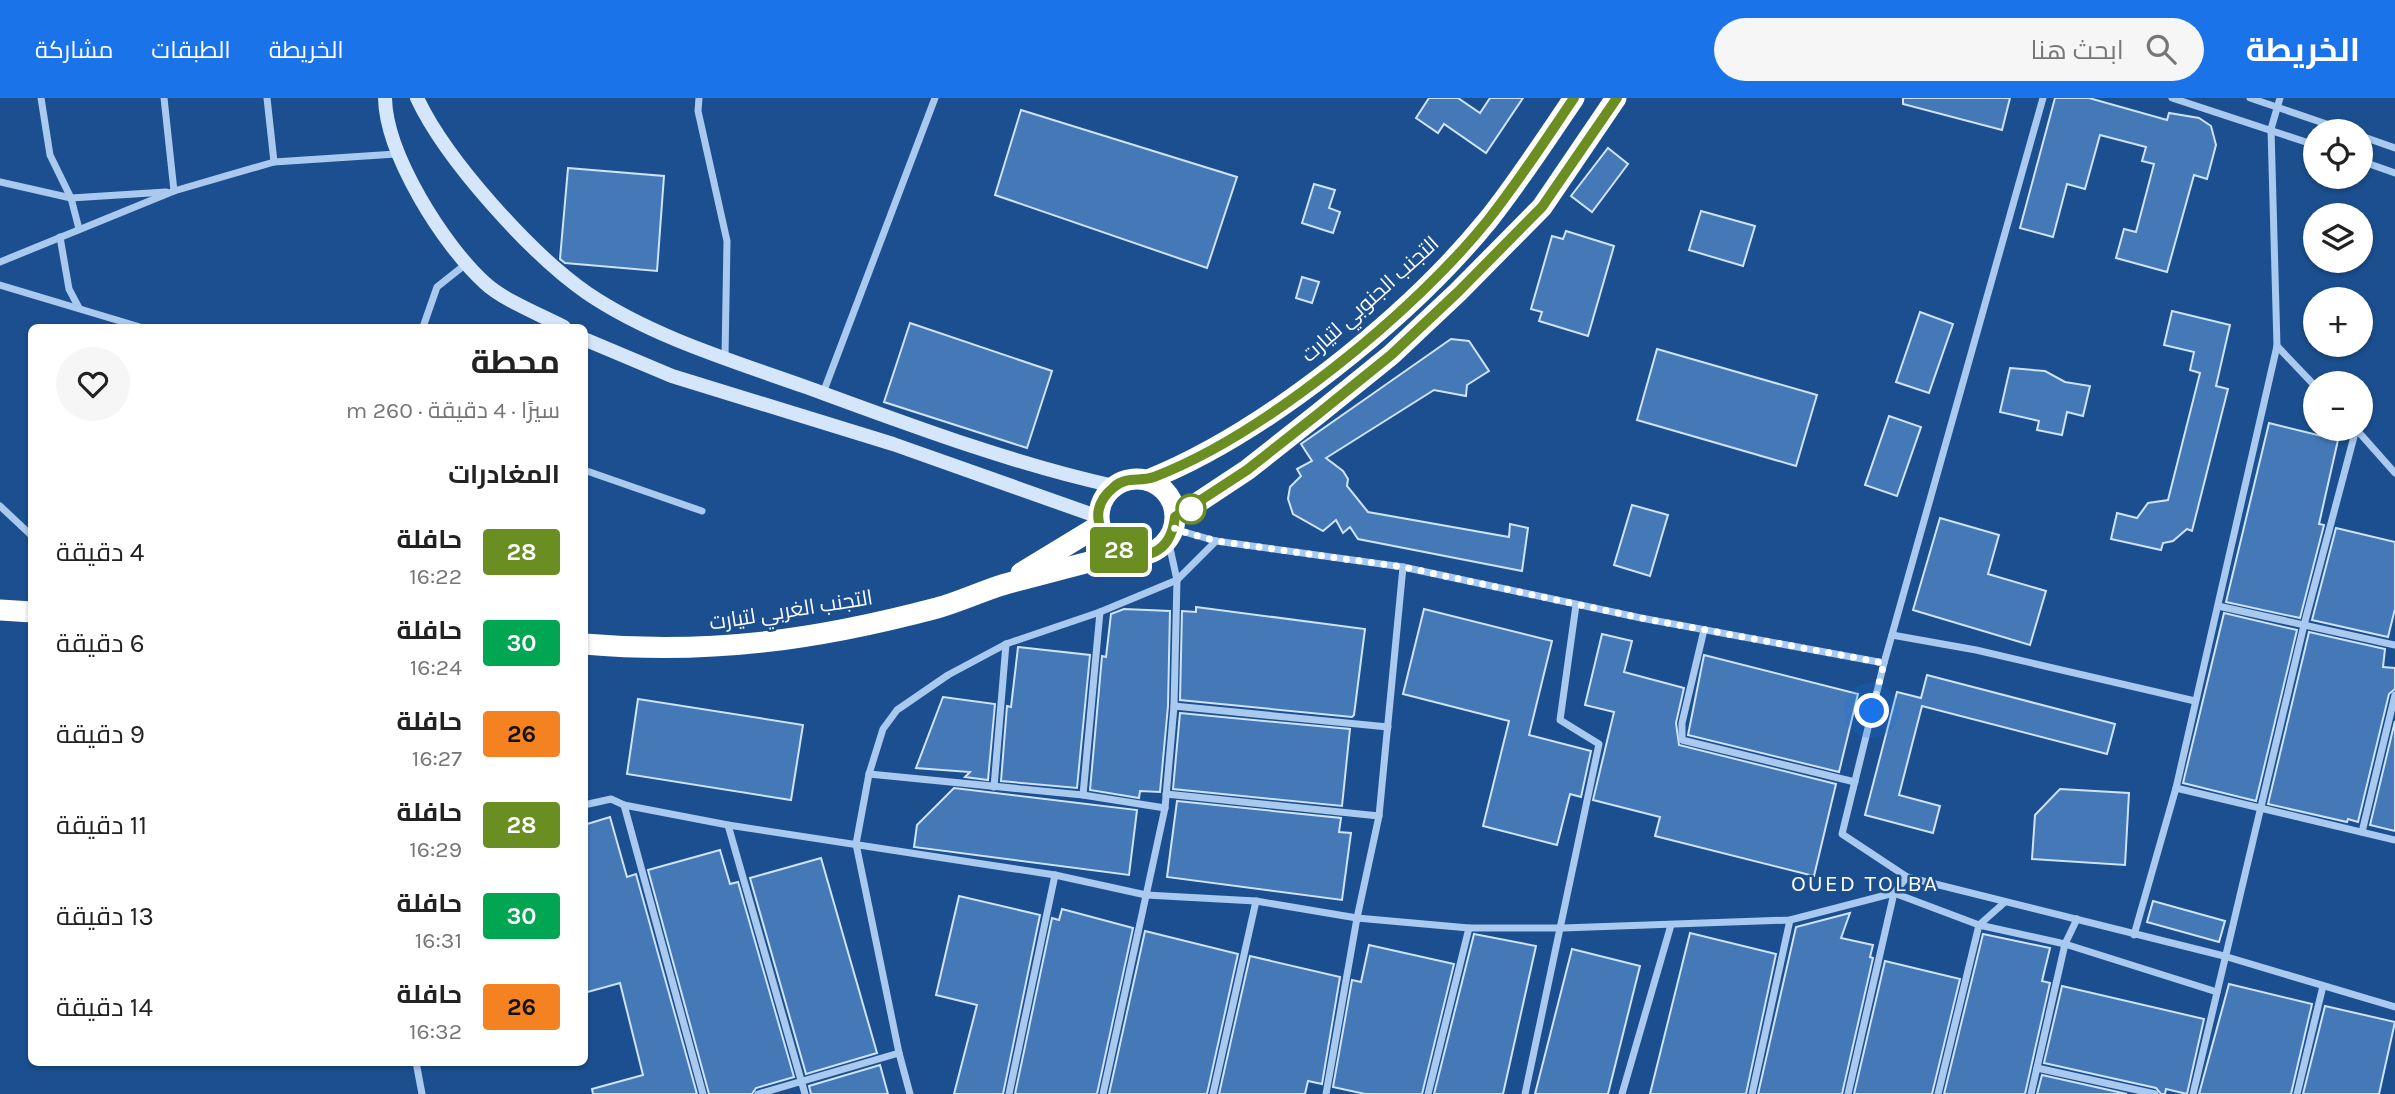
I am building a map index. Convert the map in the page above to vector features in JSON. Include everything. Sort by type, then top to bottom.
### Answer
[{"type":"highway","name":"التجنب الجنوبي لتيارت","points":[[1148,480],[1176,468],[1299,394],[1370,336],[1434,278],[1488,220],[1574,98]]},
{"type":"highway","points":[[1173,528],[1171,498],[1165,490],[1148,480],[1125,480],[1114,486],[1101,505],[1100,521],[1109,542],[1125,553],[1149,553],[1173,528],[1391,355],[1458,292],[1542,207],[1616,98]]},
{"type":"highway","name":"التجنب الغربي لتيارت","points":[[1001,586],[1100,521]]},
{"type":"highway","name":"التجنب الغربي لتيارت","points":[[588,644],[715,649],[798,639],[927,611],[1001,586],[1125,553]]},
{"type":"highway","points":[[0,610],[28,612]]},
{"type":"street","points":[[41,98],[50,155],[71,198],[79,229]]},
{"type":"street","points":[[164,98],[174,191]]},
{"type":"street","points":[[267,98],[274,162]]},
{"type":"street","points":[[385,98],[385,114],[396,154],[453,246],[486,284],[559,324]]},
{"type":"street","points":[[417,98],[459,161],[512,226],[587,293],[635,320],[724,358],[1021,462],[1088,482],[1114,486]]},
{"type":"street","points":[[699,98],[698,111],[727,241],[724,358]]},
{"type":"street","points":[[822,393],[935,98]]},
{"type":"street","points":[[2043,98],[1884,663],[1842,834],[1908,877],[2224,956],[2395,1007]]},
{"type":"street","points":[[2172,98],[2303,141]]},
{"type":"street","points":[[2250,98],[2312,119]]},
{"type":"street","points":[[2134,935],[2176,788],[2277,346],[2271,129],[2280,98]]},
{"type":"street","points":[[2373,140],[2395,148]]},
{"type":"street","points":[[0,262],[174,191],[274,162],[396,154]]},
{"type":"street","points":[[2373,165],[2395,173]]},
{"type":"street","points":[[0,183],[71,198],[174,191]]},
{"type":"street","points":[[60,237],[69,289],[79,308]]},
{"type":"street","points":[[424,324],[437,287],[467,263]]},
{"type":"street","points":[[0,285],[130,324]]},
{"type":"street","points":[[588,341],[672,376],[893,444],[1100,521]]},
{"type":"street","points":[[2277,346],[2303,373]]},
{"type":"street","points":[[2193,1094],[2304,625],[2353,441]]},
{"type":"street","points":[[2367,441],[2395,473]]},
{"type":"street","points":[[588,471],[702,511]]},
{"type":"street","points":[[0,506],[28,532]]},
{"type":"street","points":[[1103,1094],[1165,808],[1174,706],[1177,580],[1173,528],[1216,541],[1403,567],[1703,630],[1884,663]]},
{"type":"street","points":[[910,1094],[856,844],[869,774],[883,729],[897,710],[948,674],[1006,644],[1100,612],[1177,580],[1216,541]]},
{"type":"street","points":[[1326,1094],[1357,918],[1379,816],[1403,567]]},
{"type":"street","points":[[1525,1094],[1563,928],[1599,744],[1560,720],[1576,604]]},
{"type":"street","points":[[2218,606],[2395,645]]},
{"type":"street","points":[[1083,795],[1100,612]]},
{"type":"street","points":[[1703,630],[1682,723],[1682,740],[1854,782]]},
{"type":"street","points":[[1892,635],[1976,650],[2196,701]]},
{"type":"street","points":[[995,786],[1006,644]]},
{"type":"street","points":[[2362,832],[2395,695]]},
{"type":"street","points":[[1174,706],[1388,727]]},
{"type":"street","points":[[869,774],[1083,795],[1165,808]]},
{"type":"street","points":[[2176,788],[2259,810],[2395,840]]},
{"type":"street","points":[[1166,794],[1379,816]]},
{"type":"street","points":[[588,804],[611,799],[624,805],[728,825],[1055,875],[1146,895],[1256,901],[1357,918],[1469,928],[1563,928],[1790,920],[1894,892],[1979,925],[2065,944],[2217,992]]},
{"type":"street","points":[[624,805],[703,1094]]},
{"type":"street","points":[[728,825],[804,1094]]},
{"type":"street","points":[[1009,1094],[1055,875]]},
{"type":"street","points":[[1849,1094],[1894,892],[1908,877]]},
{"type":"street","points":[[1213,1094],[1256,901]]},
{"type":"street","points":[[1938,1094],[1979,925],[2005,902]]},
{"type":"street","points":[[2031,1094],[2065,944],[2077,919]]},
{"type":"street","points":[[1752,1094],[1790,920]]},
{"type":"street","points":[[1622,1094],[1671,925]]},
{"type":"street","points":[[1428,1094],[1469,928]]},
{"type":"street","points":[[2297,1094],[2323,986]]},
{"type":"street","points":[[758,1094],[802,1084],[899,1053]]},
{"type":"street","points":[[417,1066],[422,1094]]},
{"type":"street","points":[[2037,1068],[2155,1094]]},
{"type":"building","points":[[1429,98],[1458,98],[1480,113],[1490,98],[1523,98],[1486,153],[1444,124],[1438,133],[1416,118]]},
{"type":"building","points":[[1903,98],[2010,98],[2002,130],[1903,104]]},
{"type":"building","points":[[2055,98],[2089,98],[2167,120],[2169,113],[2199,118],[2211,126],[2216,145],[2207,179],[2194,175],[2167,272],[2116,258],[2124,229],[2136,232],[2154,164],[2142,161],[2146,147],[2100,135],[2085,189],[2067,184],[2053,237],[2020,228]]},
{"type":"building","points":[[1021,110],[1237,177],[1207,268],[995,195]]},
{"type":"building","points":[[1608,148],[1628,164],[1592,212],[1571,196]]},
{"type":"building","points":[[568,168],[664,176],[657,271],[565,263],[560,259]]},
{"type":"building","points":[[1314,184],[1335,190],[1329,208],[1340,212],[1333,233],[1302,223]]},
{"type":"building","points":[[1701,211],[1755,226],[1743,266],[1689,250]]},
{"type":"building","points":[[1566,231],[1614,246],[1588,336],[1539,321],[1542,312],[1531,309],[1552,236],[1563,239]]},
{"type":"building","points":[[1302,277],[1319,282],[1312,303],[1296,298]]},
{"type":"building","points":[[2172,311],[2230,325],[2216,386],[2228,389],[2192,531],[2187,529],[2173,541],[2163,543],[2161,550],[2111,539],[2117,513],[2137,518],[2148,503],[2168,500],[2200,373],[2190,370],[2194,352],[2164,345]]},
{"type":"building","points":[[1920,312],[1953,324],[1929,393],[1896,382]]},
{"type":"building","points":[[910,323],[1052,371],[1027,448],[884,402]]},
{"type":"building","points":[[1451,339],[1469,341],[1489,371],[1467,385],[1466,396],[1434,390],[1326,458],[1343,471],[1348,479],[1347,486],[1368,512],[1509,537],[1510,524],[1528,528],[1522,571],[1358,539],[1350,527],[1343,533],[1336,520],[1323,531],[1293,514],[1288,499],[1290,487],[1301,476],[1297,469],[1312,461],[1301,444]]},
{"type":"building","points":[[1657,349],[1817,395],[1796,466],[1637,420]]},
{"type":"building","points":[[2010,368],[2045,371],[2065,382],[2090,386],[2083,416],[2067,412],[2062,435],[2037,430],[2039,421],[2000,412]]},
{"type":"building","points":[[1889,416],[1921,427],[1897,496],[1865,485]]},
{"type":"building","points":[[2269,423],[2303,431],[2303,441],[2338,441],[2319,524],[2324,525],[2300,618],[2226,602]]},
{"type":"building","points":[[1632,505],[1668,515],[1650,576],[1614,565]]},
{"type":"building","points":[[1940,518],[1999,535],[1988,574],[2046,591],[2030,645],[1913,610]]},
{"type":"building","points":[[2336,528],[2395,542],[2395,609],[2388,637],[2312,620]]},
{"type":"building","points":[[1196,607],[1365,629],[1354,715],[1352,717],[1180,700],[1182,611],[1196,612]]},
{"type":"building","points":[[1124,609],[1170,611],[1168,706],[1160,792],[1140,791],[1139,798],[1090,790],[1102,656],[1106,657],[1111,614]]},
{"type":"building","points":[[1424,609],[1552,641],[1529,735],[1591,751],[1581,797],[1570,794],[1557,845],[1483,826],[1509,721],[1403,694]]},
{"type":"building","points":[[2224,613],[2297,630],[2256,801],[2183,783]]},
{"type":"building","points":[[2309,632],[2385,649],[2383,667],[2395,668],[2395,689],[2389,694],[2358,822],[2348,819],[2347,822],[2268,804]]},
{"type":"building","points":[[1602,634],[1632,641],[1624,672],[1684,688],[1676,723],[1679,745],[1836,784],[1814,876],[1655,836],[1660,817],[1593,800],[1614,712],[1585,705]]},
{"type":"building","points":[[1018,647],[1090,655],[1077,788],[1001,781],[1007,706],[1011,707]]},
{"type":"building","points":[[1704,655],[1858,694],[1839,772],[1688,735]]},
{"type":"building","points":[[1927,675],[2115,724],[2107,754],[1922,706],[1899,795],[1940,806],[1933,833],[1865,815],[1897,692],[1921,698]]},
{"type":"building","points":[[943,697],[995,704],[988,780],[965,777],[970,772],[916,768]]},
{"type":"building","points":[[638,699],[803,725],[791,800],[627,774]]},
{"type":"building","points":[[1180,713],[1350,729],[1342,806],[1173,789]]},
{"type":"building","points":[[2395,721],[2395,831],[2370,825]]},
{"type":"building","points":[[954,788],[1137,810],[1129,875],[914,847],[917,825]]},
{"type":"building","points":[[2060,789],[2129,793],[2125,865],[2032,859],[2035,815]]},
{"type":"building","points":[[1177,801],[1341,818],[1339,832],[1351,833],[1342,900],[1167,877]]},
{"type":"building","points":[[610,817],[627,877],[636,874],[697,1094],[593,1094],[592,1089],[643,1075],[620,983],[588,992],[588,824]]},
{"type":"building","points":[[720,850],[730,884],[738,882],[794,1077],[756,1088],[752,1094],[709,1094],[648,870]]},
{"type":"building","points":[[821,858],[877,1053],[806,1074],[750,878]]},
{"type":"building","points":[[959,896],[1040,915],[1003,1094],[954,1094],[977,1005],[936,995]]},
{"type":"building","points":[[2153,901],[2225,921],[2219,942],[2147,922]]},
{"type":"building","points":[[1062,909],[1133,928],[1097,1094],[1015,1094],[1052,918],[1059,920]]},
{"type":"building","points":[[1850,913],[1841,938],[1873,945],[1870,957],[1873,958],[1842,1094],[1758,1094],[1796,927]]},
{"type":"building","points":[[1145,931],[1238,954],[1207,1094],[1109,1094]]},
{"type":"building","points":[[1690,933],[1776,954],[1746,1094],[1650,1094]]},
{"type":"building","points":[[1474,934],[1536,946],[1503,1094],[1434,1094]]},
{"type":"building","points":[[1983,934],[2050,948],[2042,981],[2050,983],[2025,1094],[1944,1094]]},
{"type":"building","points":[[1369,945],[1454,964],[1422,1094],[1365,1094],[1333,1087],[1352,980],[1361,982]]},
{"type":"building","points":[[1572,949],[1640,966],[1608,1094],[1535,1094]]},
{"type":"building","points":[[1250,956],[1340,977],[1322,1084],[1308,1081],[1305,1094],[1219,1094]]},
{"type":"building","points":[[1885,961],[1960,979],[1932,1094],[1854,1094]]},
{"type":"building","points":[[2229,984],[2312,1004],[2291,1094],[2199,1094]]},
{"type":"building","points":[[2062,986],[2204,1019],[2187,1094],[2166,1089],[2165,1094],[2161,1094],[2156,1088],[2044,1063]]},
{"type":"building","points":[[2325,1006],[2395,1022],[2379,1094],[2303,1094]]},
{"type":"building","points":[[880,1065],[888,1094],[811,1094],[809,1086]]},
{"type":"building","points":[[2042,1075],[2127,1094],[2037,1094]]},
{"type":"bus line","name":"28","points":[[1574,98],[1488,220],[1434,278],[1370,336],[1299,394],[1221,444],[1148,480],[1136,478],[1114,486],[1106,494],[1099,517],[1103,534],[1109,542],[1125,553],[1137,555],[1160,548],[1174,529],[1175,517],[1247,470],[1391,355],[1542,207],[1617,98]]},
{"type":"district","name":"OUED TOLBA","points":[[1865,883]]},
{"type":"route","points":[[1191,509],[1174,529],[1216,541],[1403,567],[1641,618],[1884,663],[1872,711]]}]
